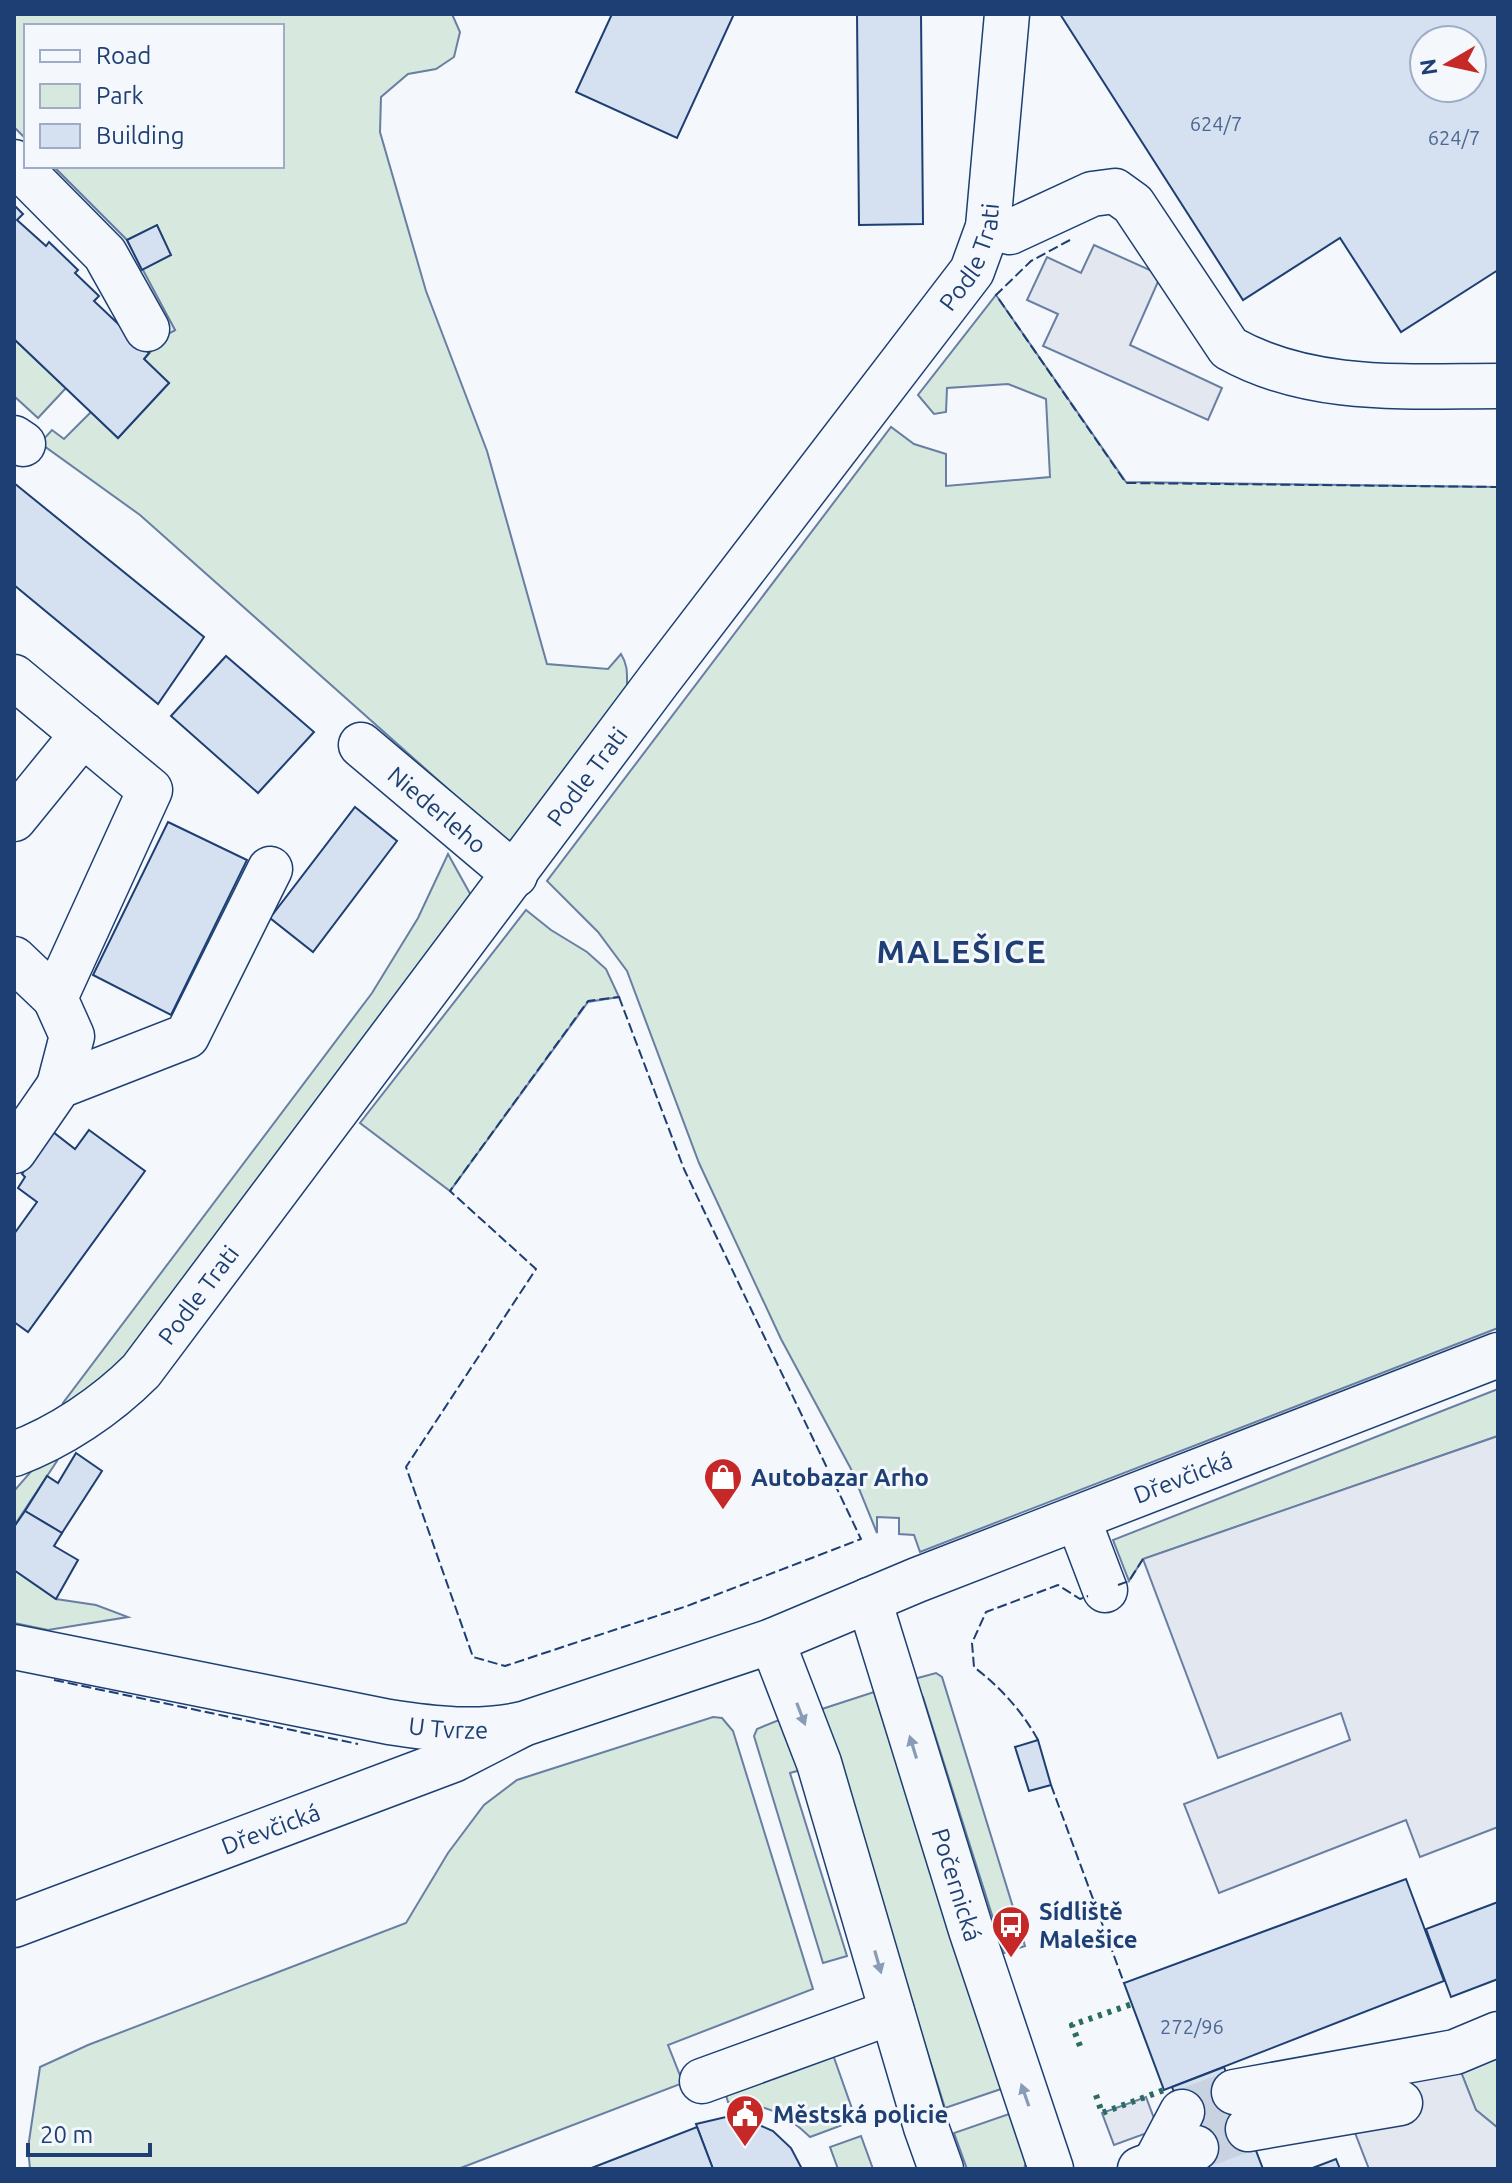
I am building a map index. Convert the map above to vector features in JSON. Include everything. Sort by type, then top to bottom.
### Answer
[{"type":"street","name":"Podle Trati","points":[[14,1454],[70,1425],[114,1395],[141,1371],[658,681],[972,271],[988,227],[1007,14]]},
{"type":"street","points":[[14,162],[105,254],[147,329]]},
{"type":"street","points":[[988,227],[1010,232],[1092,194],[1115,191],[1133,204],[1229,348],[1253,362],[1336,383],[1498,386]]},
{"type":"street","points":[[14,677],[150,790],[55,998]]},
{"type":"street","points":[[14,819],[83,734]]},
{"type":"street","name":"Niederleho","points":[[361,745],[515,875]]},
{"type":"street","points":[[59,1086],[187,1036],[270,869]]},
{"type":"street","points":[[14,959],[55,998],[72,1036],[59,1086],[14,1151]]},
{"type":"street","name":"Dřevčická","points":[[869,1600],[1498,1355]]},
{"type":"street","points":[[1078,1519],[1105,1590]]},
{"type":"street","name":"U Tvrze","points":[[14,1647],[433,1729],[499,1729],[523,1724],[772,1641],[869,1600]]},
{"type":"street","name":"Počernická","points":[[869,1600],[966,1916],[1051,2169]]},
{"type":"street","points":[[772,1641],[819,1763],[941,2169]]},
{"type":"street","name":"Dřevčická","points":[[14,1925],[453,1760],[523,1724]]},
{"type":"street","points":[[702,2081],[892,2012]]},
{"type":"street","points":[[1400,2103],[1241,2110],[1455,2052],[1498,2034]]},
{"type":"street","points":[[1148,2166],[1189,2130]]},
{"type":"green space","points":[[14,14],[452,14],[460,32],[454,57],[436,69],[408,74],[381,97],[380,132],[426,291],[487,451],[547,664],[608,669],[621,654],[627,674],[627,687],[511,845],[140,515],[40,443],[52,430],[64,439],[91,412],[118,438],[169,383],[144,359],[166,335],[175,330],[142,270],[156,226],[127,240],[55,168],[284,168],[284,24],[24,24],[24,137],[14,127]]},
{"type":"green space","points":[[996,295],[1126,482],[1498,487],[1498,1328],[920,1552],[914,1535],[899,1534],[899,1518],[877,1517],[877,1533],[851,1469],[781,1339],[699,1163],[627,971],[598,932],[547,881],[891,427],[914,444],[946,454],[946,486],[1050,477],[1046,399],[1008,384],[947,388],[946,412],[934,414],[918,395]]},
{"type":"green space","points":[[14,339],[66,388],[38,418],[14,396]]},
{"type":"green space","points":[[448,854],[473,899],[112,1377],[61,1414],[63,1403],[372,993],[418,918]]},
{"type":"green space","points":[[526,910],[587,952],[606,969],[619,997],[588,1002],[450,1191],[360,1123]]},
{"type":"green space","points":[[1498,1389],[1498,1436],[1143,1559],[1129,1581],[1113,1540]]},
{"type":"green space","points":[[49,1458],[57,1461],[14,1526],[14,1491],[40,1461]]},
{"type":"green space","points":[[14,1570],[56,1599],[96,1605],[128,1617],[48,1630],[14,1623]]},
{"type":"green space","points":[[936,1673],[942,1677],[1025,1946],[1004,1953],[923,1697],[916,1688],[914,1679]]},
{"type":"green space","points":[[874,1692],[1001,2089],[945,2108],[819,1710]]},
{"type":"green space","points":[[713,1717],[722,1718],[733,1731],[813,1989],[668,2045],[683,2083],[458,2169],[30,2169],[28,2148],[40,2067],[88,2045],[406,1923],[448,1853],[484,1805],[517,1780]]},
{"type":"green space","points":[[779,1720],[804,1769],[790,1773],[847,1956],[823,1963],[754,1736],[757,1729]]},
{"type":"green space","points":[[832,2052],[856,2120],[810,2137],[773,2111],[728,2102],[725,2092]]},
{"type":"green space","points":[[1498,2057],[1498,2128],[1476,2110],[1461,2072]]},
{"type":"green space","points":[[1009,2114],[1026,2162],[1024,2169],[967,2169],[954,2133]]},
{"type":"green space","points":[[861,2136],[873,2169],[838,2169],[830,2147]]},
{"type":"shaded area","points":[[39,168],[55,168],[127,240],[175,330],[166,335]]},
{"type":"shaded area","points":[[1094,245],[1161,275],[1130,345],[1222,388],[1208,420],[1043,346],[1058,314],[1027,300],[1047,257],[1081,273]]},
{"type":"shaded area","points":[[1498,1436],[1498,1827],[1420,1857],[1406,1820],[1219,1893],[1184,1804],[1350,1740],[1341,1713],[1218,1758],[1143,1559]]},
{"type":"shaded area","points":[[1461,2072],[1476,2110],[1498,2128],[1498,2169],[1369,2169],[1340,2094]]},
{"type":"shaded area","points":[[1146,2097],[1158,2129],[1114,2145],[1102,2113]]},
{"type":"building","points":[[612,14],[734,14],[677,138],[576,92]]},
{"type":"building","points":[[857,14],[921,14],[923,224],[859,225]]},
{"type":"building","points":[[1060,14],[1498,14],[1498,270],[1401,332],[1340,238],[1243,300]]},
{"type":"building","points":[[14,205],[23,214],[17,220],[46,246],[49,242],[78,270],[75,273],[99,296],[94,301],[149,353],[144,359],[169,383],[118,438],[14,339]]},
{"type":"building","points":[[157,225],[171,255],[142,270],[127,240]]},
{"type":"building","points":[[14,483],[204,637],[158,704],[14,585]]},
{"type":"building","points":[[226,656],[314,732],[258,793],[171,716]]},
{"type":"building","points":[[355,807],[397,841],[313,952],[270,918]]},
{"type":"building","points":[[168,822],[247,860],[171,1015],[93,975]]},
{"type":"building","points":[[89,1130],[145,1171],[28,1332],[14,1322],[14,1234],[37,1202],[18,1188],[25,1177],[22,1174],[53,1132],[75,1149]]},
{"type":"building","points":[[76,1453],[102,1471],[62,1533],[25,1511],[47,1476],[58,1483]]},
{"type":"building","points":[[25,1511],[62,1533],[54,1546],[78,1560],[56,1599],[14,1570],[14,1527]]},
{"type":"building","points":[[1038,1740],[1051,1785],[1029,1791],[1015,1747]]},
{"type":"building","points":[[1406,1879],[1444,1981],[1164,2090],[1124,1983]]},
{"type":"building","points":[[1498,1902],[1498,1979],[1451,1997],[1426,1929]]},
{"type":"building","points":[[1224,2067],[1263,2169],[1204,2169],[1172,2087]]},
{"type":"building","points":[[726,2117],[750,2121],[773,2131],[791,2148],[802,2169],[713,2169],[696,2124]]},
{"type":"building","points":[[697,2127],[713,2169],[589,2169]]},
{"type":"building","points":[[1336,2159],[1340,2169],[1310,2169]]},
{"type":"tunnel","points":[[1182,2112],[1234,2092]]},
{"type":"tunnel","points":[[1196,2148],[1248,2129]]},
{"type":"hedge","points":[[1080,2046],[1072,2025],[1132,2004]]},
{"type":"hedge","points":[[1096,2095],[1102,2113],[1164,2090]]},
{"type":"fence","points":[[1070,240],[1031,261],[996,295],[1126,483],[1498,487]]},
{"type":"fence","points":[[619,997],[684,1169],[861,1539],[687,1606],[505,1666],[473,1657],[406,1467],[536,1269],[450,1191],[588,1001],[619,997]]},
{"type":"fence","points":[[1118,1585],[1129,1581],[1143,1559]]},
{"type":"fence","points":[[1038,1740],[1010,1700],[974,1667],[972,1643],[986,1612],[1058,1585],[1080,1599],[1088,1596]]},
{"type":"fence","points":[[54,1680],[358,1744]]},
{"type":"fence","points":[[1051,1785],[1124,1983]]},
{"type":"place","name":"Autobazar Arho","points":[[723,1511]]},
{"type":"place","name":"Sídliště Malešice","points":[[1011,1959]]},
{"type":"place","name":"Městská policie","points":[[745,2148]]},
{"type":"district","name":"MALEŠICE","points":[[962,951]]}]
